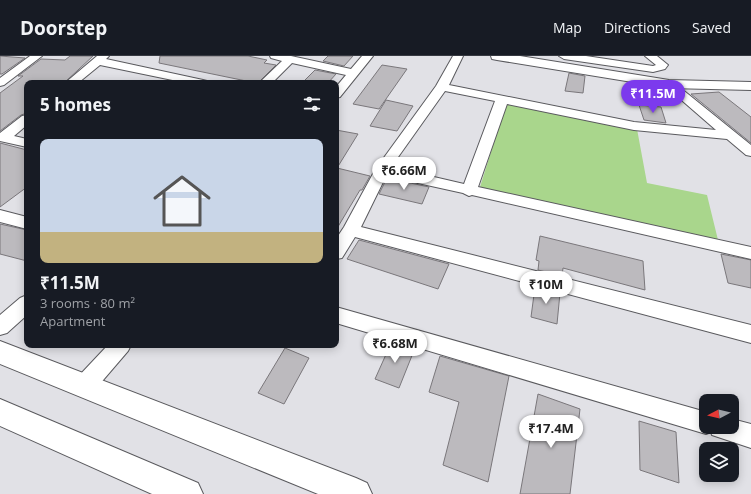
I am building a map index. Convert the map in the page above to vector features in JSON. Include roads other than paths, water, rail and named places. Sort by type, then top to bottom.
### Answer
[{"type":"street","points":[[0,83],[37,56]]},
{"type":"street","points":[[275,56],[354,73]]},
{"type":"street","points":[[339,90],[368,56]]},
{"type":"street","points":[[339,248],[351,230],[382,170],[442,87],[458,56]]},
{"type":"street","points":[[497,56],[669,84],[751,80]]},
{"type":"street","points":[[532,56],[624,72],[751,86]]},
{"type":"street","points":[[564,56],[653,70],[661,68],[663,64],[650,56]]},
{"type":"street","points":[[75,80],[101,59],[190,80]]},
{"type":"street","points":[[268,80],[290,59]]},
{"type":"street","points":[[669,84],[751,152]]},
{"type":"street","points":[[442,87],[634,126],[731,135]]},
{"type":"street","points":[[469,191],[502,100]]},
{"type":"street","points":[[2,138],[24,122]]},
{"type":"street","points":[[2,138],[24,142]]},
{"type":"street","points":[[382,170],[469,191],[751,253]]},
{"type":"street","points":[[0,216],[24,222]]},
{"type":"street","points":[[351,230],[751,334]]},
{"type":"street","points":[[0,327],[24,306]]},
{"type":"street","points":[[339,316],[699,421]]},
{"type":"street","points":[[84,386],[118,348]]},
{"type":"street","points":[[0,352],[356,494]]},
{"type":"street","points":[[0,412],[186,494]]},
{"type":"street","points":[[739,433],[751,436]]}]
